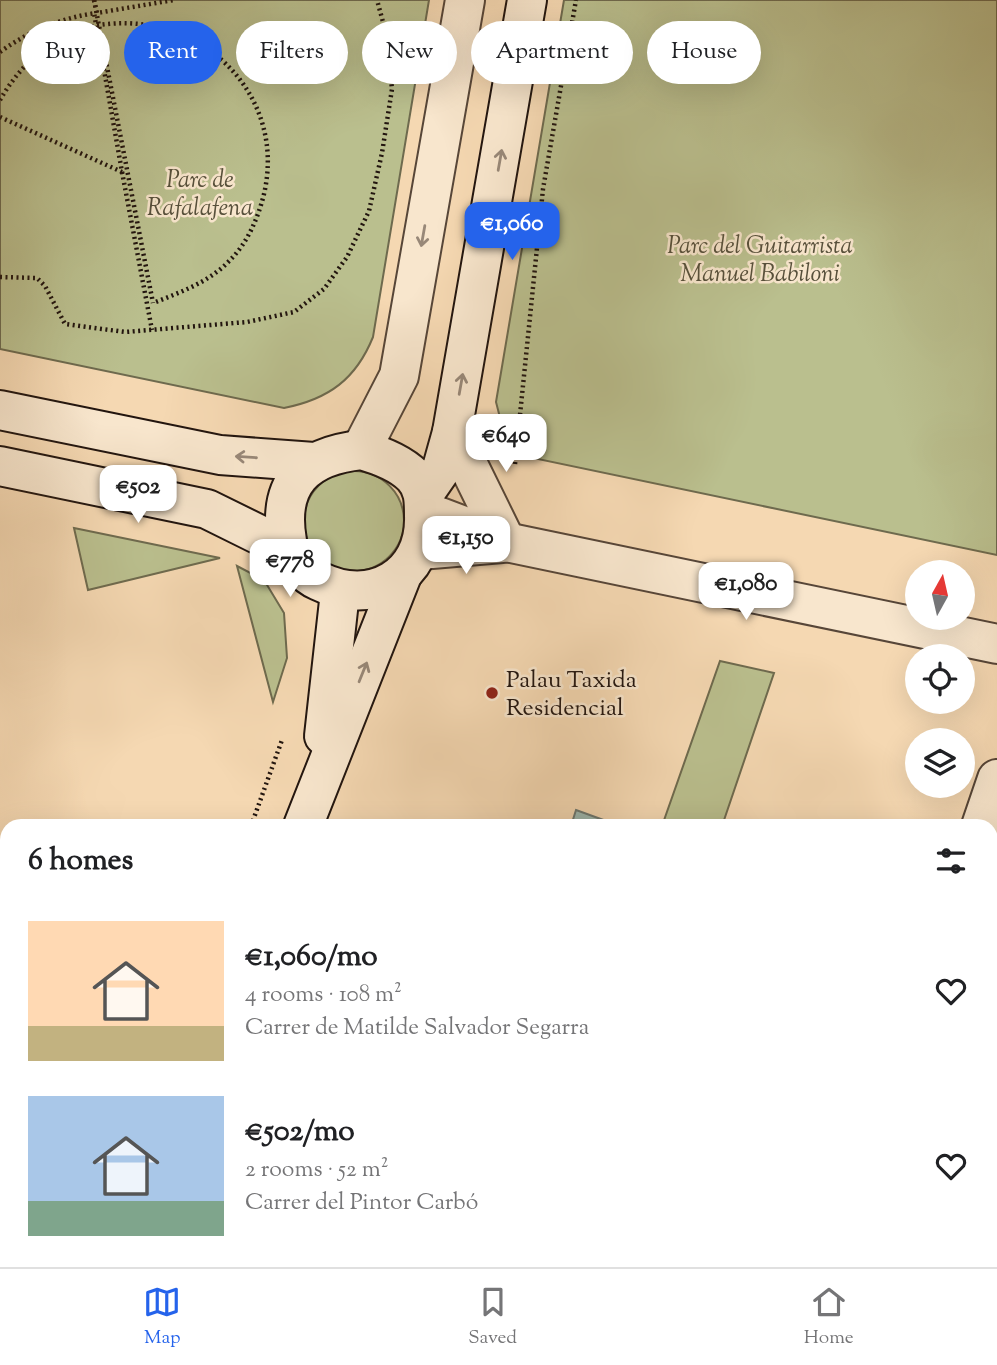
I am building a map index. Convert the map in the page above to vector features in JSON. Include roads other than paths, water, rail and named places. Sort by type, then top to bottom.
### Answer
[{"type":"street","points":[[361,450],[399,376],[465,0]]},
{"type":"street","points":[[424,502],[442,468],[452,432],[527,0]]},
{"type":"street","points":[[0,410],[220,455],[314,462]]},
{"type":"street","points":[[452,432],[506,542]]},
{"type":"street","points":[[288,549],[282,516],[292,486],[314,462],[332,453],[361,450],[380,455],[414,477],[424,502],[425,530],[305,819]]},
{"type":"street","points":[[0,466],[207,509],[288,549],[309,576],[340,592],[373,590],[411,562],[506,542]]},
{"type":"street","points":[[424,502],[506,542],[997,644]]},
{"type":"street","points":[[319,781],[340,592]]},
{"type":"street","points":[[983,819],[997,779]]},
{"type":"water","points":[[576,810],[601,819],[573,819]]},
{"type":"place","name":"Palau Taxida Residencial","points":[[492,693]]},
{"type":"park label","name":"Parc de Rafalafena","points":[[200,193]]},
{"type":"park label","name":"Parc del Guitarrista Manuel Babiloni","points":[[760,259]]}]
